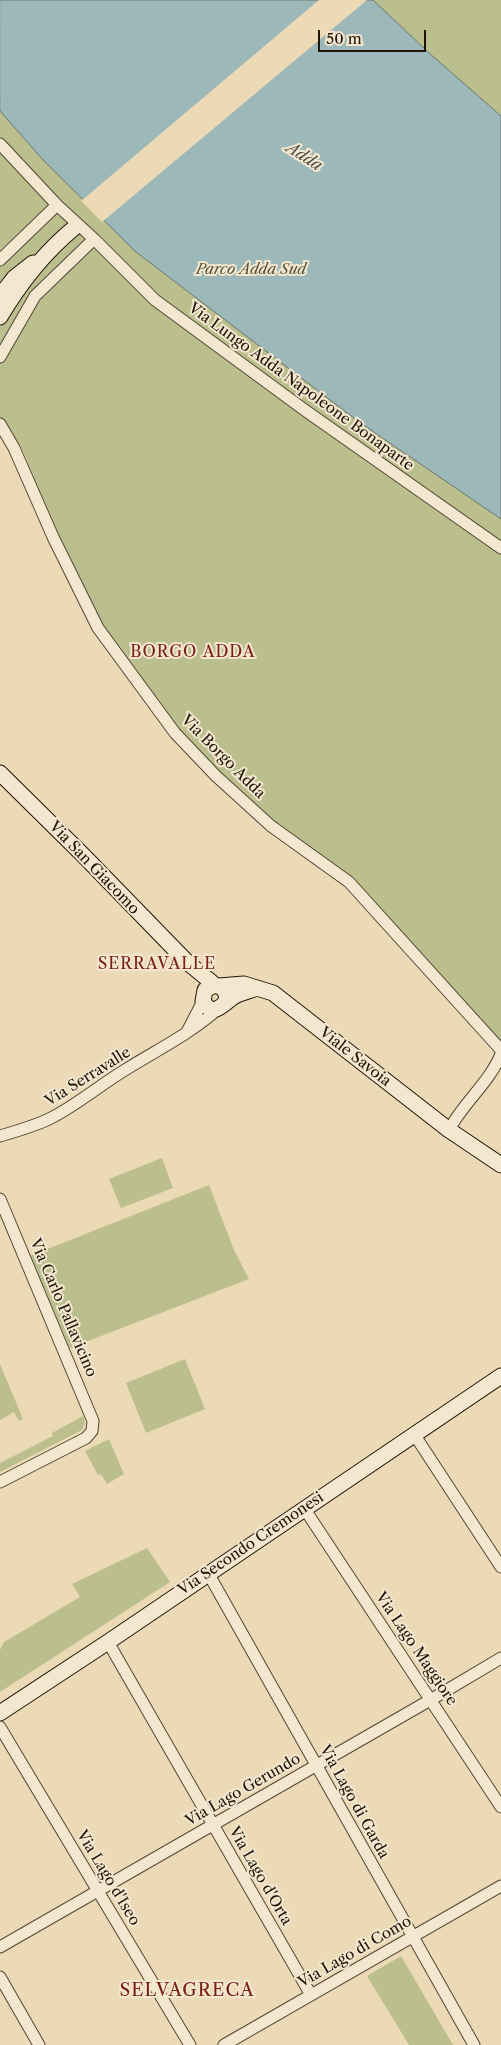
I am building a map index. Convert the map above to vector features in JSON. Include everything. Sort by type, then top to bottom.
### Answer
[{"type":"street","name":"Via Lungo Adda Napoleone Bonaparte","points":[[0,144],[57,205],[155,300],[306,411],[501,548]]},
{"type":"street","points":[[0,260],[57,205]]},
{"type":"street","points":[[0,317],[12,298],[49,253],[74,228]]},
{"type":"street","points":[[0,357],[35,296],[94,239]]},
{"type":"street","points":[[0,296],[20,272],[49,253]]},
{"type":"street","name":"Via Borgo Adda","points":[[0,425],[14,448],[53,537],[98,628],[175,733],[216,776],[271,826],[349,882],[501,1050]]},
{"type":"street","name":"Via San Giacomo","points":[[0,773],[188,963],[210,991],[211,1009],[222,1006]]},
{"type":"street","name":"Viale Savoia","points":[[210,991],[244,984],[273,993],[449,1130],[501,1165]]},
{"type":"street","points":[[222,1006],[240,994],[259,988]]},
{"type":"street","points":[[210,991],[227,996],[222,1006]]},
{"type":"street","name":"Via Serravalle","points":[[186,1033],[210,991]]},
{"type":"street","name":"Via Serravalle","points":[[0,1136],[36,1125],[58,1114],[112,1077],[172,1043],[202,1023],[222,1006]]},
{"type":"street","points":[[449,1130],[456,1116],[497,1064],[501,1054]]},
{"type":"street","name":"Via Carlo Pallavicino","points":[[0,1199],[92,1416],[92,1430],[82,1440],[0,1482]]},
{"type":"street","name":"Via Secondo Cremonesi","points":[[0,1713],[501,1376]]},
{"type":"street","points":[[414,1434],[501,1568]]},
{"type":"street","name":"Via Lago Maggiore","points":[[304,1508],[501,1806]]},
{"type":"street","name":"Via Lago di Garda","points":[[208,1573],[474,2045]]},
{"type":"street","name":"Via Lago d'Orta","points":[[108,1642],[311,1995]]},
{"type":"street","name":"Via Lago Gerundo","points":[[0,1947],[432,1700],[501,1658]]},
{"type":"street","name":"Via Lago d'Iseo","points":[[0,1727],[190,2045]]},
{"type":"street","name":"Via Lago di Como","points":[[224,2045],[501,1886]]},
{"type":"street","points":[[0,1977],[39,2045]]},
{"type":"green space","name":"Parco Adda Sud","points":[[0,0],[501,0],[501,1043],[354,882],[273,824],[180,733],[101,627],[57,537],[24,453],[13,434],[0,418]]},
{"type":"green space","points":[[162,1158],[173,1188],[121,1208],[109,1179]]},
{"type":"green space","points":[[209,1185],[234,1250],[249,1279],[70,1348],[30,1256]]},
{"type":"green space","points":[[185,1359],[205,1409],[146,1433],[126,1383]]},
{"type":"green space","points":[[0,1364],[23,1419],[19,1421],[14,1412],[0,1420]]},
{"type":"green space","points":[[83,1416],[85,1423],[82,1430],[0,1472],[0,1463],[53,1436],[52,1433]]},
{"type":"green space","points":[[109,1439],[124,1474],[107,1484],[101,1474],[98,1475],[85,1451]]},
{"type":"green space","points":[[147,1548],[170,1582],[0,1692],[0,1650],[4,1642],[80,1597],[72,1584]]},
{"type":"green space","points":[[401,1956],[453,2045],[409,2045],[367,1976]]},
{"type":"water","name":"Adda","points":[[0,0],[373,0],[428,52],[501,116],[501,519],[359,422],[136,252],[44,161],[0,111]]},
{"type":"pier","points":[[319,0],[367,0],[102,222],[81,201]]},
{"type":"district","name":"BORGO ADDA","points":[[193,652]]},
{"type":"district","name":"SERRAVALLE","points":[[157,964]]},
{"type":"district","name":"SELVAGRECA","points":[[187,1991]]}]
